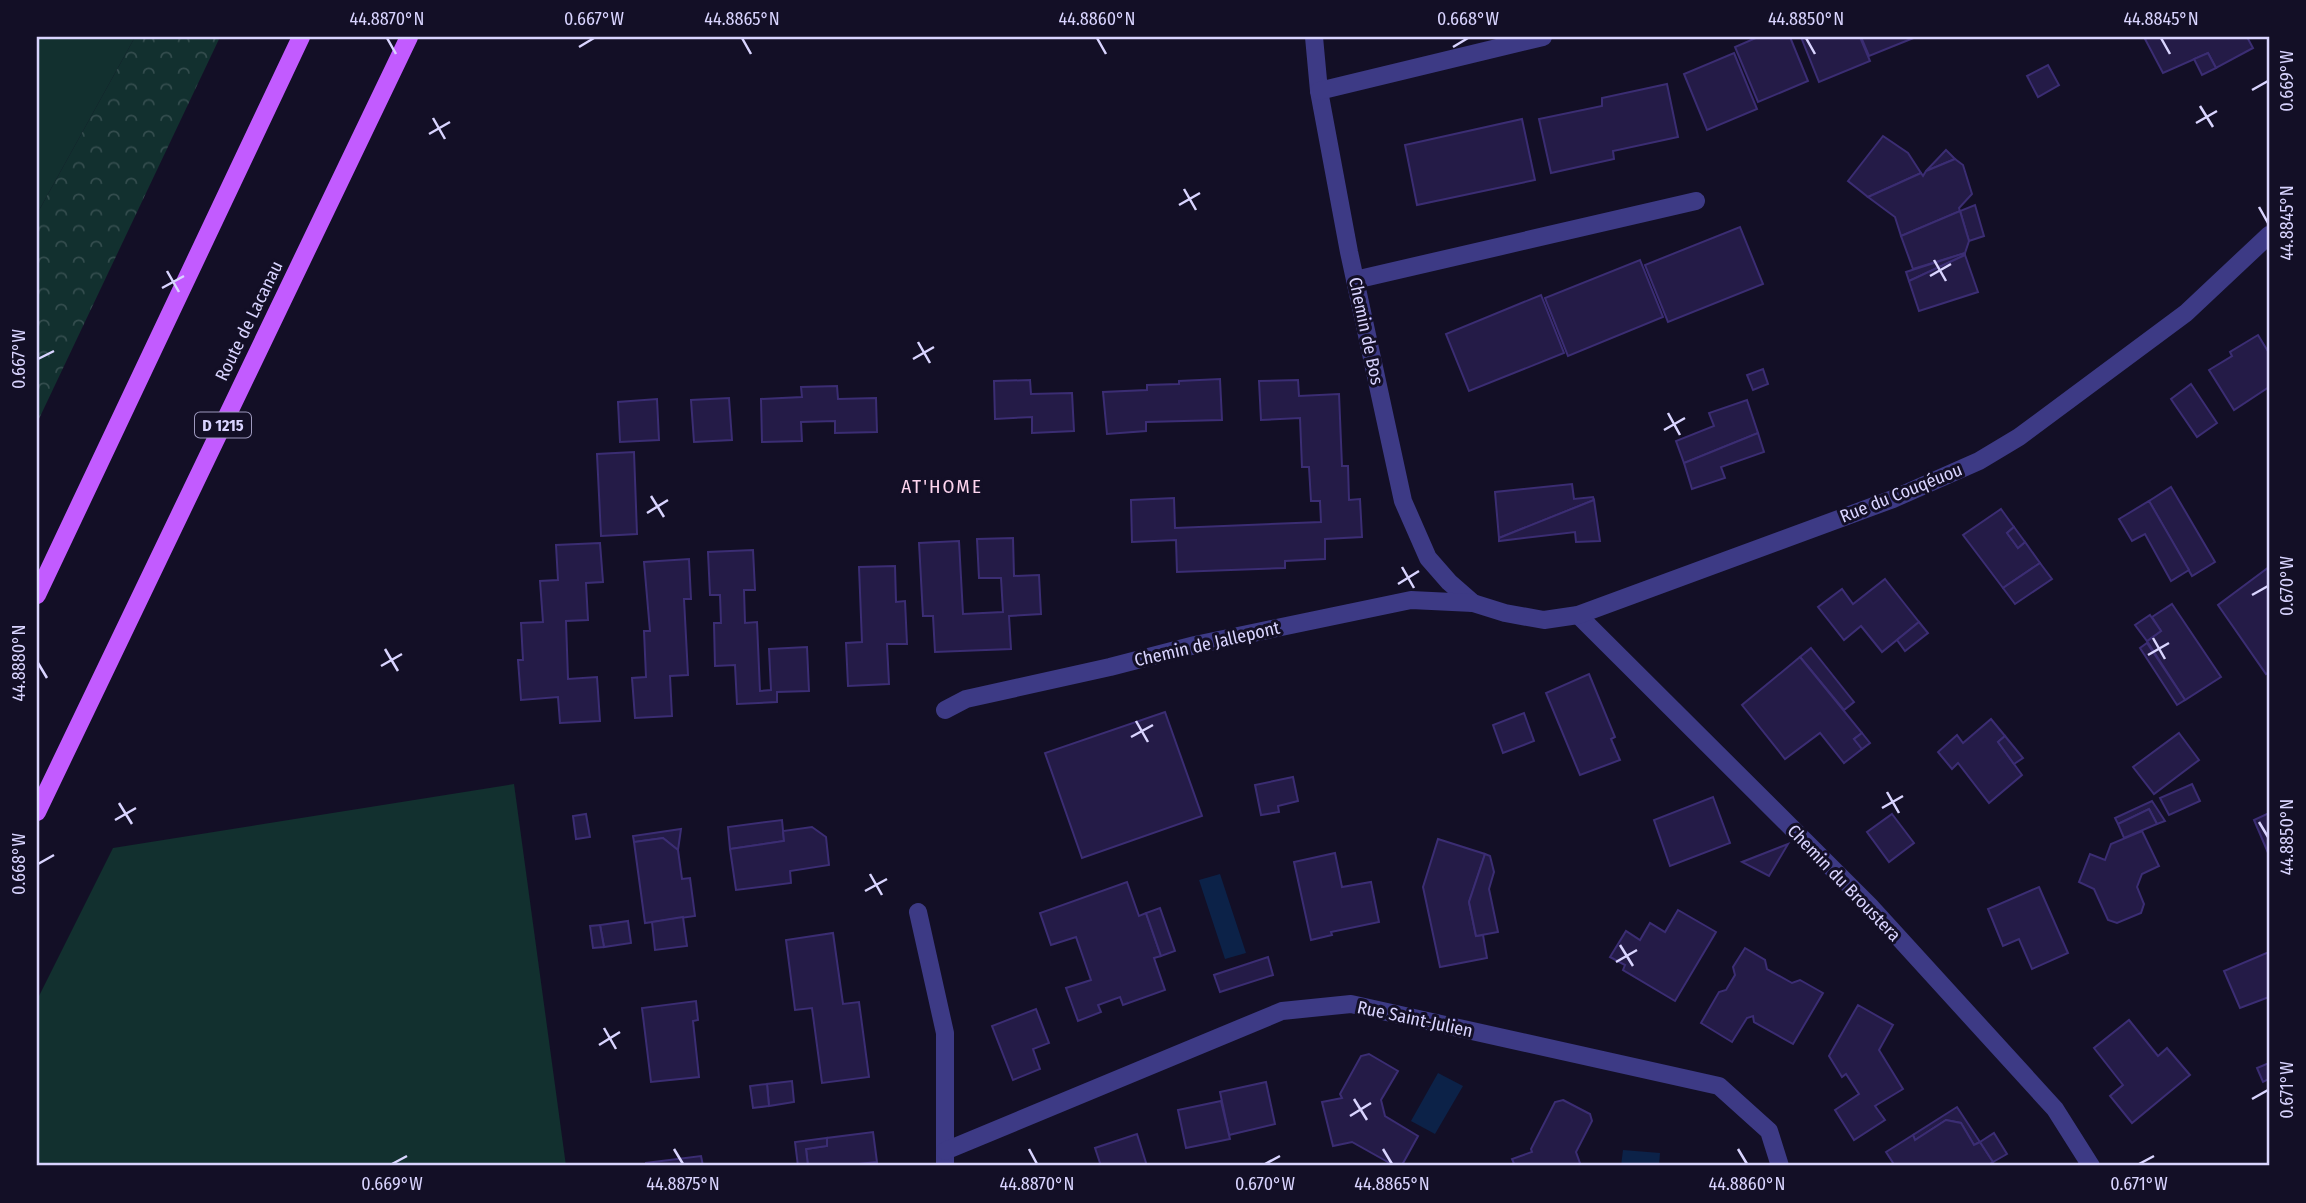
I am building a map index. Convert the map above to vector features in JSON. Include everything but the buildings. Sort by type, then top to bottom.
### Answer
[{"type":"main road","points":[[37,595],[301,37]]},
{"type":"main road","name":"Route de Lacanau","points":[[37,812],[409,37]]},
{"type":"street","name":"Chemin de Bos","points":[[1314,37],[1319,90],[1355,280],[1404,500],[1428,558],[1449,582],[1473,603]]},
{"type":"street","points":[[1319,90],[1544,37]]},
{"type":"street","points":[[1355,280],[1696,201]]},
{"type":"street","name":"Rue du Couqéuou","points":[[1473,603],[1505,613],[1544,620],[1578,615],[1893,499],[1979,461],[2020,437],[2186,313],[2269,235]]},
{"type":"street","name":"Chemin de Jallepont","points":[[945,710],[966,699],[1195,645],[1411,600],[1473,603]]},
{"type":"street","name":"Chemin du Broustera","points":[[1578,615],[1868,905],[2055,1110],[2091,1166]]},
{"type":"street","points":[[918,912],[945,1033],[945,1159]]},
{"type":"street","name":"Rue Saint-Julien","points":[[945,1159],[1282,1011],[1351,1004],[1719,1086],[1769,1131],[1780,1166]]},
{"type":"green space","points":[[37,37],[135,37],[37,214]]},
{"type":"green space","points":[[135,37],[220,37],[37,423],[37,214]]},
{"type":"green space","points":[[514,784],[566,1166],[37,1166],[37,1000],[113,848]]},
{"type":"water","points":[[1220,874],[1246,953],[1225,959],[1199,880]]},
{"type":"water","points":[[1438,1073],[1463,1086],[1435,1134],[1411,1121]]},
{"type":"water","points":[[1623,1150],[1660,1153],[1659,1166],[1621,1166]]},
{"type":"district","name":"AT'HOME","points":[[942,486]]}]
